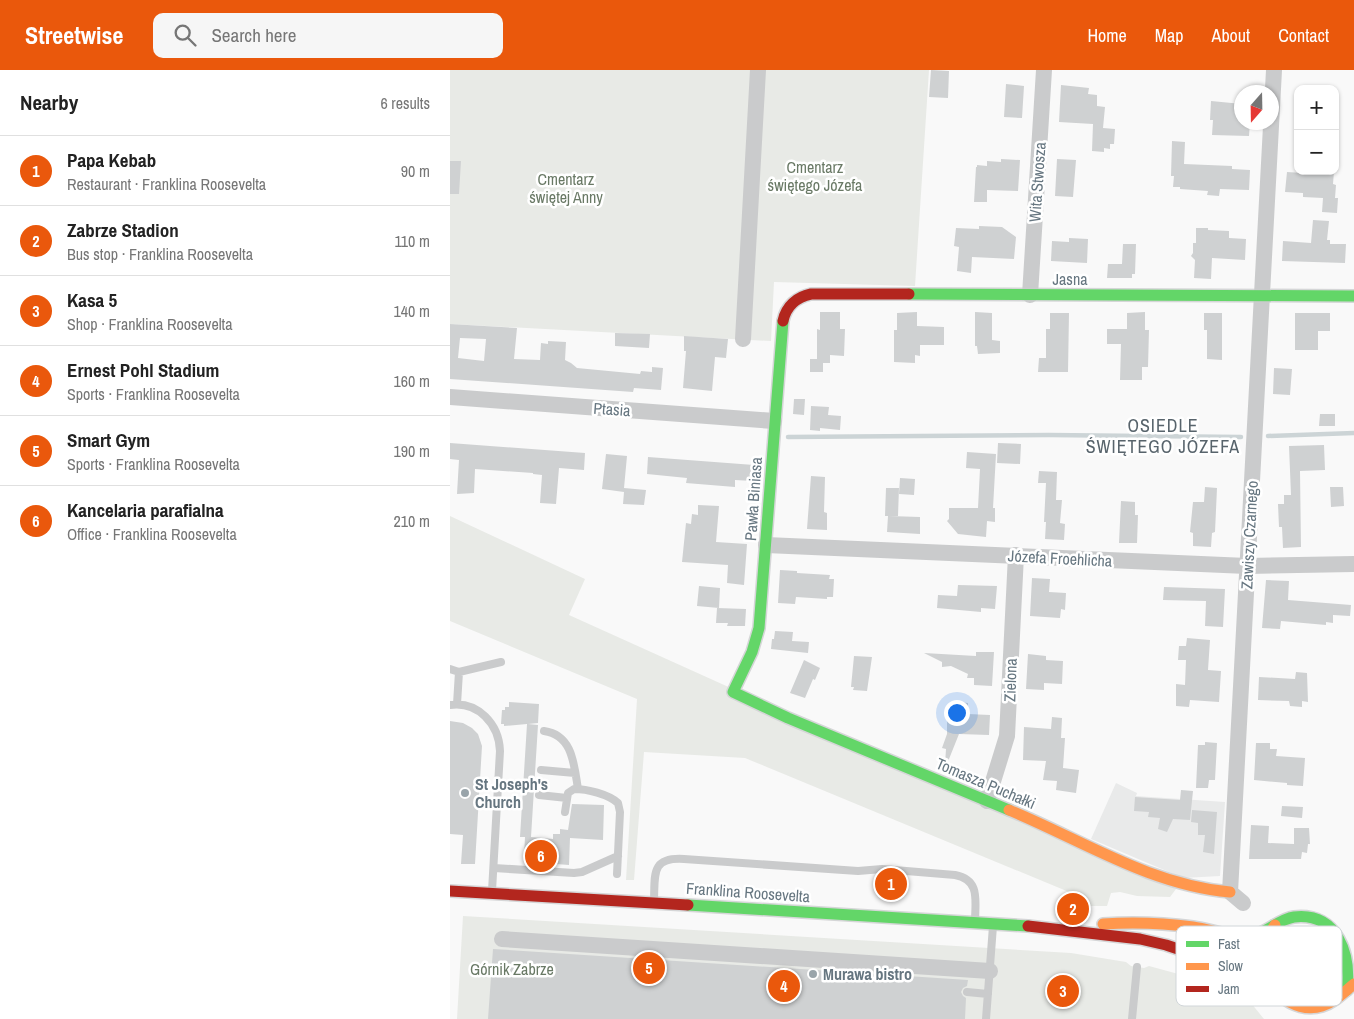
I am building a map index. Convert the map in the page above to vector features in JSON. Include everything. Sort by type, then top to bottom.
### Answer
[{"type":"street","points":[[743,339],[758,70]]},
{"type":"street","name":"Wita Stwosza","points":[[1030,295],[1044,70]]},
{"type":"street","name":"Zawiszy Czarnego","points":[[1230,892],[1274,70]]},
{"type":"street","name":"Jasna","points":[[790,304],[796,298],[811,294],[1354,296]]},
{"type":"street","name":"Pawła Biniasa","points":[[733,692],[752,652],[759,628],[783,318],[790,304]]},
{"type":"street","name":"Ptasia","points":[[450,397],[774,420]]},
{"type":"street","name":"Józefa Froehlicha","points":[[766,545],[1247,566],[1354,564]]},
{"type":"street","name":"Zielona","points":[[987,801],[1008,736],[1016,555]]},
{"type":"street","name":"Tomasza Puchałki","points":[[733,692],[788,718],[987,801],[1172,883],[1199,889],[1230,892]]},
{"type":"street","name":"Franklina Roosevelta","points":[[450,891],[1043,927],[1140,939],[1176,947]]},
{"type":"street","points":[[1230,892],[1243,903]]},
{"type":"street","points":[[1275,925],[1289,918],[1305,917],[1314,919],[1327,926]]},
{"type":"street","name":"Franklina Roosevelta","points":[[1043,927],[1148,923],[1186,926]]},
{"type":"street","points":[[1342,933],[1352,937]]},
{"type":"street","points":[[502,939],[990,971]]},
{"type":"street","points":[[1342,940],[1347,951],[1350,971],[1346,991]]},
{"type":"street","points":[[1288,1006],[1296,1018]]},
{"type":"street","points":[[1302,1006],[1311,1008],[1322,1006]]},
{"type":"street","points":[[1327,1018],[1333,1006]]},
{"type":"lane","points":[[450,669],[459,672],[501,662]]},
{"type":"lane","points":[[459,672],[453,704],[470,707],[480,712],[494,726],[498,735],[500,751],[492,893]]},
{"type":"lane","points":[[544,731],[556,734],[567,744],[571,754],[578,789]]},
{"type":"lane","points":[[540,770],[575,773]]},
{"type":"lane","points":[[565,812],[570,790],[578,789],[609,798],[618,803],[620,812],[617,874]]},
{"type":"lane","points":[[539,795],[567,798]]},
{"type":"lane","points":[[494,868],[574,873],[582,872],[618,856]]},
{"type":"lane","points":[[654,902],[656,871],[660,864],[668,859],[858,871],[882,869],[951,874],[965,878],[971,882],[975,892],[975,923]]},
{"type":"lane","points":[[986,1019],[993,924]]},
{"type":"lane","points":[[1132,1019],[1137,967]]},
{"type":"lane","points":[[967,992],[988,994]]},
{"type":"shaded area","points":[[1116,783],[1137,793],[1136,796],[1225,802],[1220,876],[1183,878],[1091,839]]},
{"type":"green space","points":[[450,70],[929,70],[915,286],[774,282],[771,341],[450,324]]},
{"type":"green space","points":[[450,516],[585,579],[569,615],[1176,889],[1170,897],[1137,896],[1120,892],[1111,893],[1107,906],[1068,906],[1069,892],[745,758],[644,752],[634,880],[626,880],[637,699],[450,621]]},
{"type":"green space","name":"Górnik Zabrze","points":[[463,916],[1071,953],[1126,962],[1131,966],[1144,968],[1149,966],[1176,973],[1176,1006],[1253,1006],[1264,1019],[457,1019]]},
{"type":"building","points":[[931,70],[949,71],[948,98],[929,97]]},
{"type":"building","points":[[1006,84],[1024,86],[1022,118],[1004,117]]},
{"type":"building","points":[[1061,85],[1089,88],[1088,94],[1097,95],[1097,106],[1105,107],[1103,128],[1115,129],[1114,144],[1110,144],[1110,149],[1104,148],[1104,152],[1092,151],[1093,124],[1059,122]]},
{"type":"building","points":[[1211,101],[1234,103],[1234,130],[1249,130],[1249,136],[1212,135],[1213,120],[1210,120]]},
{"type":"building","points":[[1172,141],[1185,142],[1184,164],[1232,166],[1232,169],[1250,170],[1249,190],[1220,189],[1219,196],[1207,195],[1208,191],[1173,187],[1174,176],[1171,176]]},
{"type":"building","points":[[1001,159],[1020,160],[1018,191],[987,190],[987,202],[974,202],[977,165],[987,166],[987,161],[1001,162]]},
{"type":"building","points":[[1057,159],[1076,160],[1073,197],[1055,196]]},
{"type":"building","points":[[450,161],[461,161],[459,194],[450,194]]},
{"type":"building","points":[[1287,172],[1294,172],[1294,175],[1334,175],[1333,184],[1336,185],[1335,198],[1338,198],[1337,213],[1322,212],[1323,198],[1303,197],[1303,193],[1285,192]]},
{"type":"building","points":[[1313,220],[1329,221],[1327,240],[1330,240],[1330,244],[1346,244],[1345,263],[1282,261],[1283,241],[1311,243]]},
{"type":"building","points":[[979,226],[1002,227],[1016,237],[1014,259],[972,257],[971,273],[957,271],[959,247],[954,246],[956,228],[979,229]]},
{"type":"building","points":[[1196,228],[1229,231],[1229,238],[1246,239],[1245,260],[1212,258],[1211,279],[1194,278],[1195,260],[1191,256],[1193,253],[1193,243],[1196,243]]},
{"type":"building","points":[[1069,238],[1088,239],[1087,263],[1051,261],[1052,241],[1069,242]]},
{"type":"building","points":[[1123,244],[1136,244],[1135,274],[1132,274],[1132,278],[1107,278],[1108,264],[1122,264]]},
{"type":"building","points":[[820,312],[840,312],[840,329],[845,329],[844,356],[830,355],[830,363],[823,363],[823,372],[810,372],[810,359],[817,359],[817,329],[820,330]]},
{"type":"building","points":[[917,312],[917,326],[944,327],[944,345],[920,345],[920,356],[915,355],[915,363],[894,362],[894,330],[897,330],[897,313]]},
{"type":"building","points":[[975,312],[992,313],[992,340],[1000,341],[1000,353],[978,354],[977,346],[975,346]]},
{"type":"building","points":[[1145,312],[1145,330],[1149,330],[1148,367],[1142,367],[1142,380],[1120,380],[1121,344],[1107,344],[1107,329],[1127,329],[1127,313]]},
{"type":"building","points":[[1050,313],[1069,313],[1068,372],[1038,372],[1039,358],[1046,358],[1046,329],[1050,329]]},
{"type":"building","points":[[1204,313],[1222,313],[1222,360],[1207,359],[1207,330],[1204,330]]},
{"type":"building","points":[[1295,313],[1330,313],[1330,331],[1318,331],[1318,350],[1295,350]]},
{"type":"building","points":[[450,324],[517,328],[514,359],[540,360],[541,343],[548,344],[548,341],[566,342],[565,360],[577,368],[640,374],[641,371],[652,372],[652,367],[663,368],[661,390],[634,388],[633,392],[450,379]],"holes":[[[460,338],[486,339],[484,361],[458,358]]]},
{"type":"building","points":[[615,333],[650,334],[649,348],[615,346]]},
{"type":"building","points":[[684,336],[728,339],[726,358],[715,357],[712,391],[683,388],[686,351],[684,351]]},
{"type":"building","points":[[1274,368],[1292,369],[1290,395],[1273,394]]},
{"type":"building","points":[[794,399],[805,399],[804,415],[793,414]]},
{"type":"building","points":[[811,406],[829,407],[828,415],[841,416],[840,430],[820,428],[820,431],[810,430]]},
{"type":"building","points":[[1320,414],[1335,414],[1335,426],[1319,426]]},
{"type":"building","points":[[450,443],[585,453],[584,470],[559,468],[556,504],[540,503],[542,475],[533,473],[475,469],[474,493],[457,494],[459,460],[450,459]]},
{"type":"building","points":[[998,443],[1021,444],[1020,464],[997,463]]},
{"type":"building","points":[[1324,445],[1325,470],[1300,471],[1301,547],[1283,548],[1282,527],[1279,527],[1278,504],[1284,504],[1284,495],[1291,495],[1289,446]]},
{"type":"building","points":[[967,452],[996,454],[993,508],[995,508],[995,522],[987,521],[986,537],[958,534],[947,521],[949,519],[949,508],[978,508],[980,469],[966,468]]},
{"type":"building","points":[[606,454],[627,456],[624,488],[646,490],[644,505],[623,504],[624,492],[602,489]]},
{"type":"building","points":[[648,457],[754,465],[753,481],[735,480],[735,487],[686,483],[687,478],[647,474]]},
{"type":"building","points":[[1039,471],[1057,472],[1056,500],[1062,500],[1060,523],[1065,524],[1064,540],[1045,539],[1046,483],[1038,483]]},
{"type":"building","points":[[811,476],[825,477],[824,512],[827,513],[827,530],[807,529]]},
{"type":"building","points":[[900,478],[915,479],[914,495],[899,494]]},
{"type":"building","points":[[1205,487],[1217,488],[1215,532],[1212,533],[1211,547],[1193,546],[1193,533],[1190,532],[1193,502],[1204,502]]},
{"type":"building","points":[[1330,487],[1343,487],[1344,506],[1331,507]]},
{"type":"building","points":[[886,488],[899,488],[898,516],[889,516],[920,517],[920,534],[887,532],[888,516],[885,516]]},
{"type":"building","points":[[1121,501],[1135,502],[1135,515],[1138,515],[1137,543],[1119,543]]},
{"type":"building","points":[[698,505],[719,506],[716,542],[747,544],[744,585],[727,583],[728,565],[682,562],[686,523],[691,524],[692,514],[698,515]]},
{"type":"building","points":[[780,570],[830,575],[829,579],[834,579],[833,597],[827,597],[827,599],[796,597],[795,604],[778,603]]},
{"type":"building","points":[[1032,578],[1050,579],[1049,592],[1066,593],[1065,610],[1061,609],[1060,618],[1030,616]]},
{"type":"building","points":[[1266,580],[1289,581],[1288,600],[1351,605],[1350,616],[1333,615],[1333,623],[1326,622],[1326,625],[1281,621],[1280,629],[1262,628]]},
{"type":"building","points":[[958,585],[997,586],[995,609],[981,608],[981,612],[937,608],[938,595],[957,596]]},
{"type":"building","points":[[699,586],[720,588],[719,608],[697,606]]},
{"type":"building","points":[[1164,587],[1225,589],[1223,627],[1205,626],[1206,601],[1163,600]]},
{"type":"building","points":[[717,608],[746,609],[745,626],[727,626],[728,623],[716,623]]},
{"type":"building","points":[[775,631],[793,632],[792,641],[809,642],[808,653],[771,649]]},
{"type":"building","points":[[1187,638],[1210,640],[1208,670],[1221,671],[1219,702],[1190,700],[1189,707],[1176,706],[1176,684],[1185,685],[1186,660],[1178,660],[1179,646],[1186,646]]},
{"type":"building","points":[[976,652],[994,652],[992,686],[974,685],[974,678],[967,678],[968,674],[951,666],[942,667],[942,662],[924,653],[976,656]]},
{"type":"building","points":[[1028,654],[1046,656],[1046,660],[1063,661],[1062,684],[1044,683],[1044,690],[1026,689]]},
{"type":"building","points":[[854,656],[872,657],[867,691],[853,690],[854,687],[851,687]]},
{"type":"building","points":[[804,660],[820,668],[805,698],[790,693]]},
{"type":"building","points":[[1296,672],[1307,673],[1308,702],[1302,701],[1302,707],[1290,706],[1289,701],[1258,700],[1259,677],[1295,679]]},
{"type":"building","points":[[509,702],[539,704],[538,723],[528,724],[538,725],[531,837],[553,839],[553,834],[560,834],[560,829],[568,830],[572,804],[604,805],[603,840],[570,838],[569,865],[530,862],[530,856],[524,856],[525,837],[520,837],[527,724],[504,726],[504,724],[501,724],[502,710],[505,710],[505,707],[509,707]]},
{"type":"building","points":[[956,702],[968,703],[968,714],[990,715],[989,735],[959,734],[947,764],[945,764],[946,749],[942,748],[947,734],[947,720]]},
{"type":"building","points":[[1052,717],[1062,718],[1061,738],[1065,738],[1063,768],[1079,770],[1076,793],[1056,790],[1057,781],[1043,780],[1046,761],[1023,760],[1024,727],[1051,729]]},
{"type":"building","name":"St Joseph's Church","points":[[450,721],[463,723],[472,728],[478,734],[482,746],[475,864],[461,864],[463,835],[450,834]]},
{"type":"building","points":[[1205,742],[1217,743],[1215,780],[1209,780],[1208,788],[1196,788],[1198,745],[1205,745]]},
{"type":"building","points":[[1256,743],[1270,743],[1270,749],[1277,749],[1276,756],[1305,758],[1303,786],[1254,780]]},
{"type":"building","points":[[1181,790],[1193,791],[1190,820],[1173,819],[1167,832],[1158,829],[1160,818],[1148,817],[1149,812],[1134,811],[1135,797],[1180,800]]},
{"type":"building","points":[[1282,806],[1303,807],[1302,818],[1281,816]]},
{"type":"building","points":[[1192,810],[1217,812],[1214,854],[1203,852],[1205,835],[1198,835],[1198,823],[1191,822]]},
{"type":"building","points":[[1251,825],[1269,826],[1268,843],[1294,844],[1294,828],[1309,828],[1310,844],[1308,844],[1307,853],[1302,852],[1301,859],[1249,859]]},
{"type":"building","points":[[878,875],[904,877],[903,892],[877,890]]},
{"type":"building","points":[[493,949],[968,980],[967,986],[961,992],[966,998],[965,1019],[488,1019]]},
{"type":"building","points":[[1055,985],[1071,986],[1070,998],[1055,997]]},
{"type":"waterway","points":[[1268,436],[1354,433]]},
{"type":"waterway","points":[[788,437],[1049,435],[1241,437]]},
{"type":"traffic: fast","points":[[909,294],[1354,296]]},
{"type":"traffic: fast","points":[[783,321],[759,628],[752,652],[733,692],[788,718],[1009,810]]},
{"type":"traffic: fast","points":[[688,905],[1028,926]]},
{"type":"traffic: fast","points":[[1274,926],[1294,917],[1309,917],[1321,921],[1327,926]]},
{"type":"traffic: fast","points":[[1342,946],[1347,963],[1347,990]]},
{"type":"traffic: slow","points":[[1009,810],[1144,871],[1201,888],[1230,892]]},
{"type":"traffic: slow","points":[[1103,924],[1137,923],[1182,926]]},
{"type":"traffic: slow","points":[[1342,993],[1354,984]]},
{"type":"traffic: slow","points":[[1300,1006],[1311,1008],[1322,1006]]},
{"type":"traffic: jam","points":[[783,321],[784,316],[793,303],[801,297],[811,294],[909,294]]},
{"type":"traffic: jam","points":[[450,891],[688,905]]},
{"type":"traffic: jam","points":[[1028,926],[1140,939],[1176,948]]},
{"type":"place","name":"St Joseph's Church","points":[[465,793]]},
{"type":"place","name":"Kancelaria parafialna","points":[[541,856]]},
{"type":"place","name":"Papa Kebab","points":[[891,884]]},
{"type":"place","name":"Zabrze Stadion","points":[[1073,909]]},
{"type":"place","name":"Smart Gym","points":[[649,968]]},
{"type":"place","name":"Murawa bistro","points":[[813,974]]},
{"type":"place","name":"Ernest Pohl Stadium","points":[[784,986]]},
{"type":"place","name":"Kasa 5","points":[[1063,991]]},
{"type":"district","name":"OSIEDLE ŚWIĘTEGO JÓZEFA","points":[[1163,435]]},
{"type":"park label","name":"Cmentarz świętego Józefa","points":[[815,176]]},
{"type":"park label","name":"Cmentarz świętej Anny","points":[[566,188]]}]
